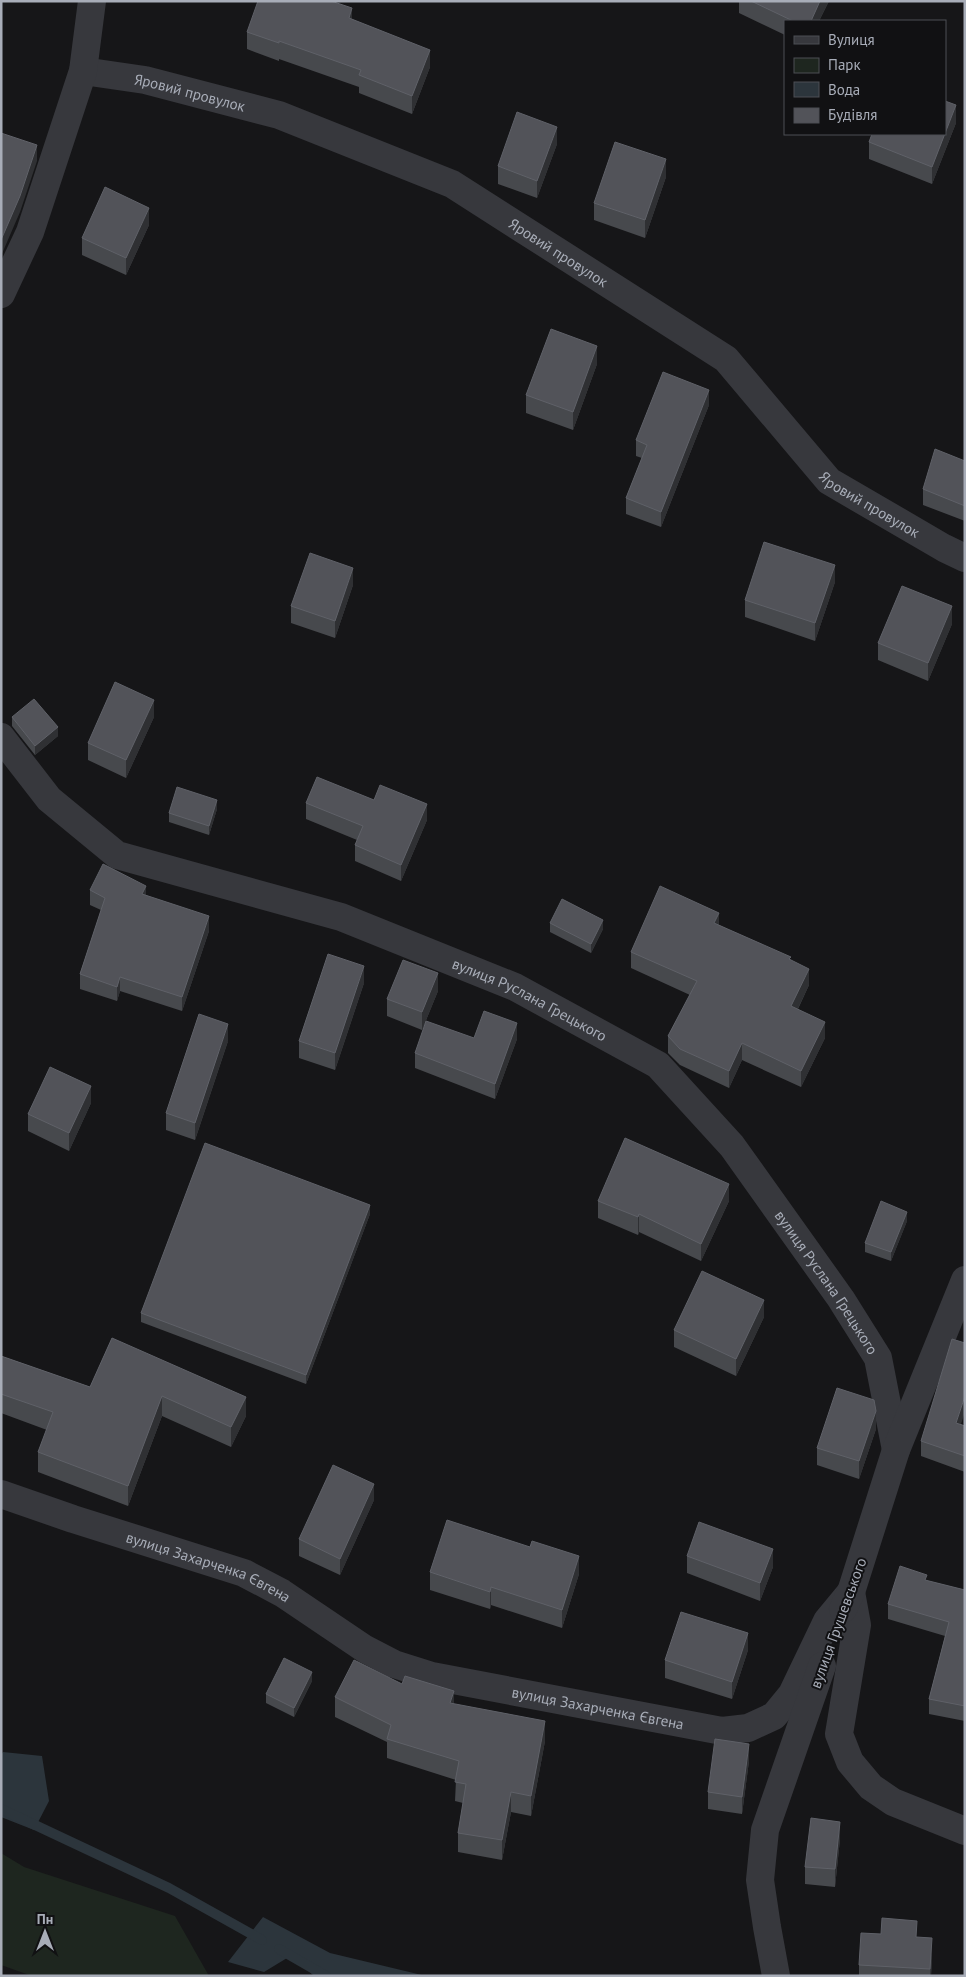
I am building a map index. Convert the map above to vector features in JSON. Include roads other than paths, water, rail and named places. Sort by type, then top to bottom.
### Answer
[{"type":"street","points":[[1,294],[30,232],[83,71],[92,1]]},
{"type":"street","name":"Яровий провулок","points":[[83,71],[145,80],[279,115],[452,184],[726,359],[829,481],[944,548],[965,558]]},
{"type":"street","name":"вулиця Руслана Грецького","points":[[1,737],[49,799],[117,855],[341,918],[515,988],[658,1065],[732,1146],[841,1299],[878,1358],[896,1450]]},
{"type":"street","name":"вулиця Грушевського","points":[[776,1976],[760,1880],[765,1830],[838,1622],[851,1592],[896,1450],[965,1280]]},
{"type":"street","name":"вулиця Захарченка Євгена","points":[[1,1494],[244,1573],[282,1593],[365,1649],[394,1664],[432,1676],[722,1731],[748,1728],[774,1716],[792,1694],[827,1620],[851,1592]]},
{"type":"street","points":[[851,1592],[857,1625],[839,1734],[850,1762],[871,1787],[893,1802],[965,1831]]},
{"type":"water","points":[[3,1752],[42,1756],[49,1801],[34,1830],[1,1817],[1,1755]]},
{"type":"water","points":[[263,1917],[330,1953],[426,1976],[314,1976],[292,1955],[264,1972],[228,1962]]},
{"type":"waterway","points":[[1,1809],[169,1888],[262,1940]]},
{"type":"waterway","points":[[279,1949],[326,1976]]}]
